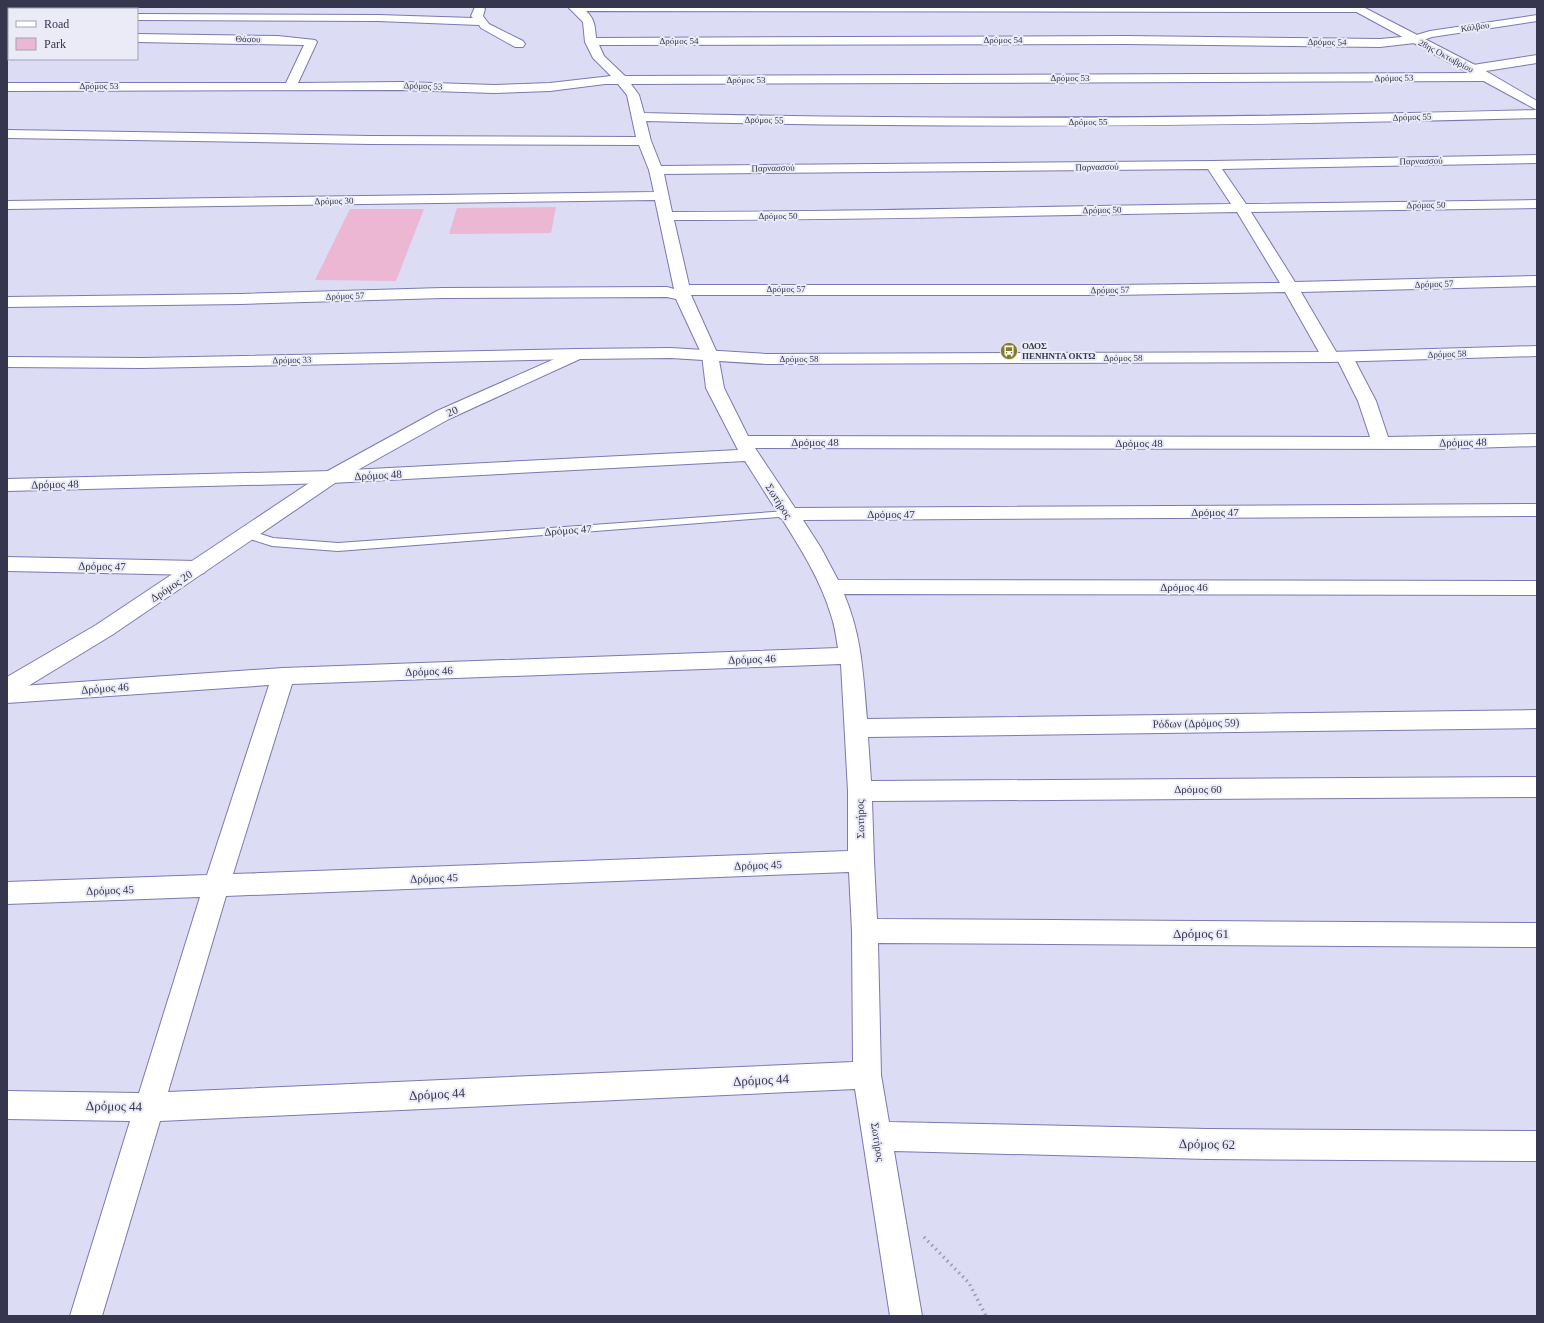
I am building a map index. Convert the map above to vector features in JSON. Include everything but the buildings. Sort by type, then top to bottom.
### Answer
[{"type":"street","points":[[480,7],[477,16],[480,22],[519,44]]},
{"type":"street","points":[[575,8],[1357,8]]},
{"type":"street","points":[[575,8],[587,18],[589,22],[591,42],[599,58],[622,80]]},
{"type":"street","points":[[1033,8],[1038,40]]},
{"type":"street","name":"28ης Οκτωβρίου","points":[[1357,8],[1473,69],[1537,106]]},
{"type":"street","points":[[138,17],[378,18],[480,22]]},
{"type":"street","points":[[290,85],[307,54],[311,42],[309,18]]},
{"type":"street","name":"Κάλβου","points":[[1414,39],[1430,34],[1537,18]]},
{"type":"street","name":"Θάσου","points":[[138,38],[278,40],[311,42]]},
{"type":"street","name":"Δρόμος 54","points":[[591,42],[1038,40],[1380,43],[1414,39]]},
{"type":"street","points":[[1473,69],[1537,59]]},
{"type":"street","name":"Δρόμος 53","points":[[7,87],[290,85],[494,89],[550,87],[592,81],[622,80],[1486,77]]},
{"type":"street","name":"Σωτήρος","points":[[622,80],[633,95],[644,141],[656,170],[683,293],[710,355],[715,388],[746,449],[810,548],[831,587],[842,615],[851,656],[860,791],[868,1075],[906,1316]]},
{"type":"street","name":"Δρόμος 55","points":[[638,117],[864,122],[1110,122],[1396,118],[1537,114]]},
{"type":"street","points":[[7,134],[377,140],[644,141]]},
{"type":"street","name":"Παρνασσού","points":[[656,170],[1212,165],[1537,158]]},
{"type":"street","points":[[1212,165],[1243,209],[1291,288],[1367,401],[1381,443]]},
{"type":"street","name":"Δρόμος 30","points":[[7,205],[662,196]]},
{"type":"street","name":"Δρόμος 50","points":[[667,216],[834,216],[1018,211],[1537,204]]},
{"type":"street","name":"Δρόμος 57","points":[[7,302],[203,300],[442,293],[683,293],[872,289],[1052,290],[1291,288],[1537,281]]},
{"type":"street","name":"Δρόμος 58","points":[[710,355],[766,359],[1337,357],[1537,351]]},
{"type":"street","name":"Δρόμος 33","points":[[7,362],[142,363],[670,353],[710,355]]},
{"type":"street","name":"20","points":[[331,477],[443,415],[577,354]]},
{"type":"street","name":"Δρόμος 48","points":[[7,485],[331,477],[746,449],[1381,443],[1537,440]]},
{"type":"street","name":"Δρόμος 20","points":[[7,688],[104,630],[331,477]]},
{"type":"street","name":"Δρόμος 47","points":[[787,514],[1537,510]]},
{"type":"street","name":"Δρόμος 47","points":[[7,564],[197,568]]},
{"type":"street","name":"Δρόμος 46","points":[[831,587],[1537,588]]},
{"type":"street","name":"Δρόμος 46","points":[[7,695],[283,676],[851,656]]},
{"type":"street","points":[[86,1316],[216,886],[283,676]]},
{"type":"street","name":"Ρόδων (Δρόμος 59)","points":[[855,728],[1537,719]]},
{"type":"street","name":"Δρόμος 60","points":[[860,791],[1537,787]]},
{"type":"street","name":"Δρόμος 45","points":[[7,893],[861,861]]},
{"type":"street","name":"Δρόμος 61","points":[[865,931],[1537,935]]},
{"type":"street","name":"Δρόμος 44","points":[[7,1105],[150,1107],[868,1075]]},
{"type":"street","name":"Δρόμος 62","points":[[877,1136],[1046,1142],[1291,1146],[1537,1146]]},
{"type":"lane","name":"Δρόμος 47","points":[[248,534],[272,542],[338,547],[787,514]]},
{"type":"path","points":[[889,1210],[921,1233],[969,1283],[986,1316]]},
{"type":"green space","points":[[556,207],[551,233],[449,234],[457,208]]},
{"type":"green space","points":[[350,209],[424,209],[396,281],[315,280]]},
{"type":"place","name":"ΟΔΟΣ ΠΕΝΗΝΤΑ ΟΚΤΩ","points":[[1009,351]]}]
